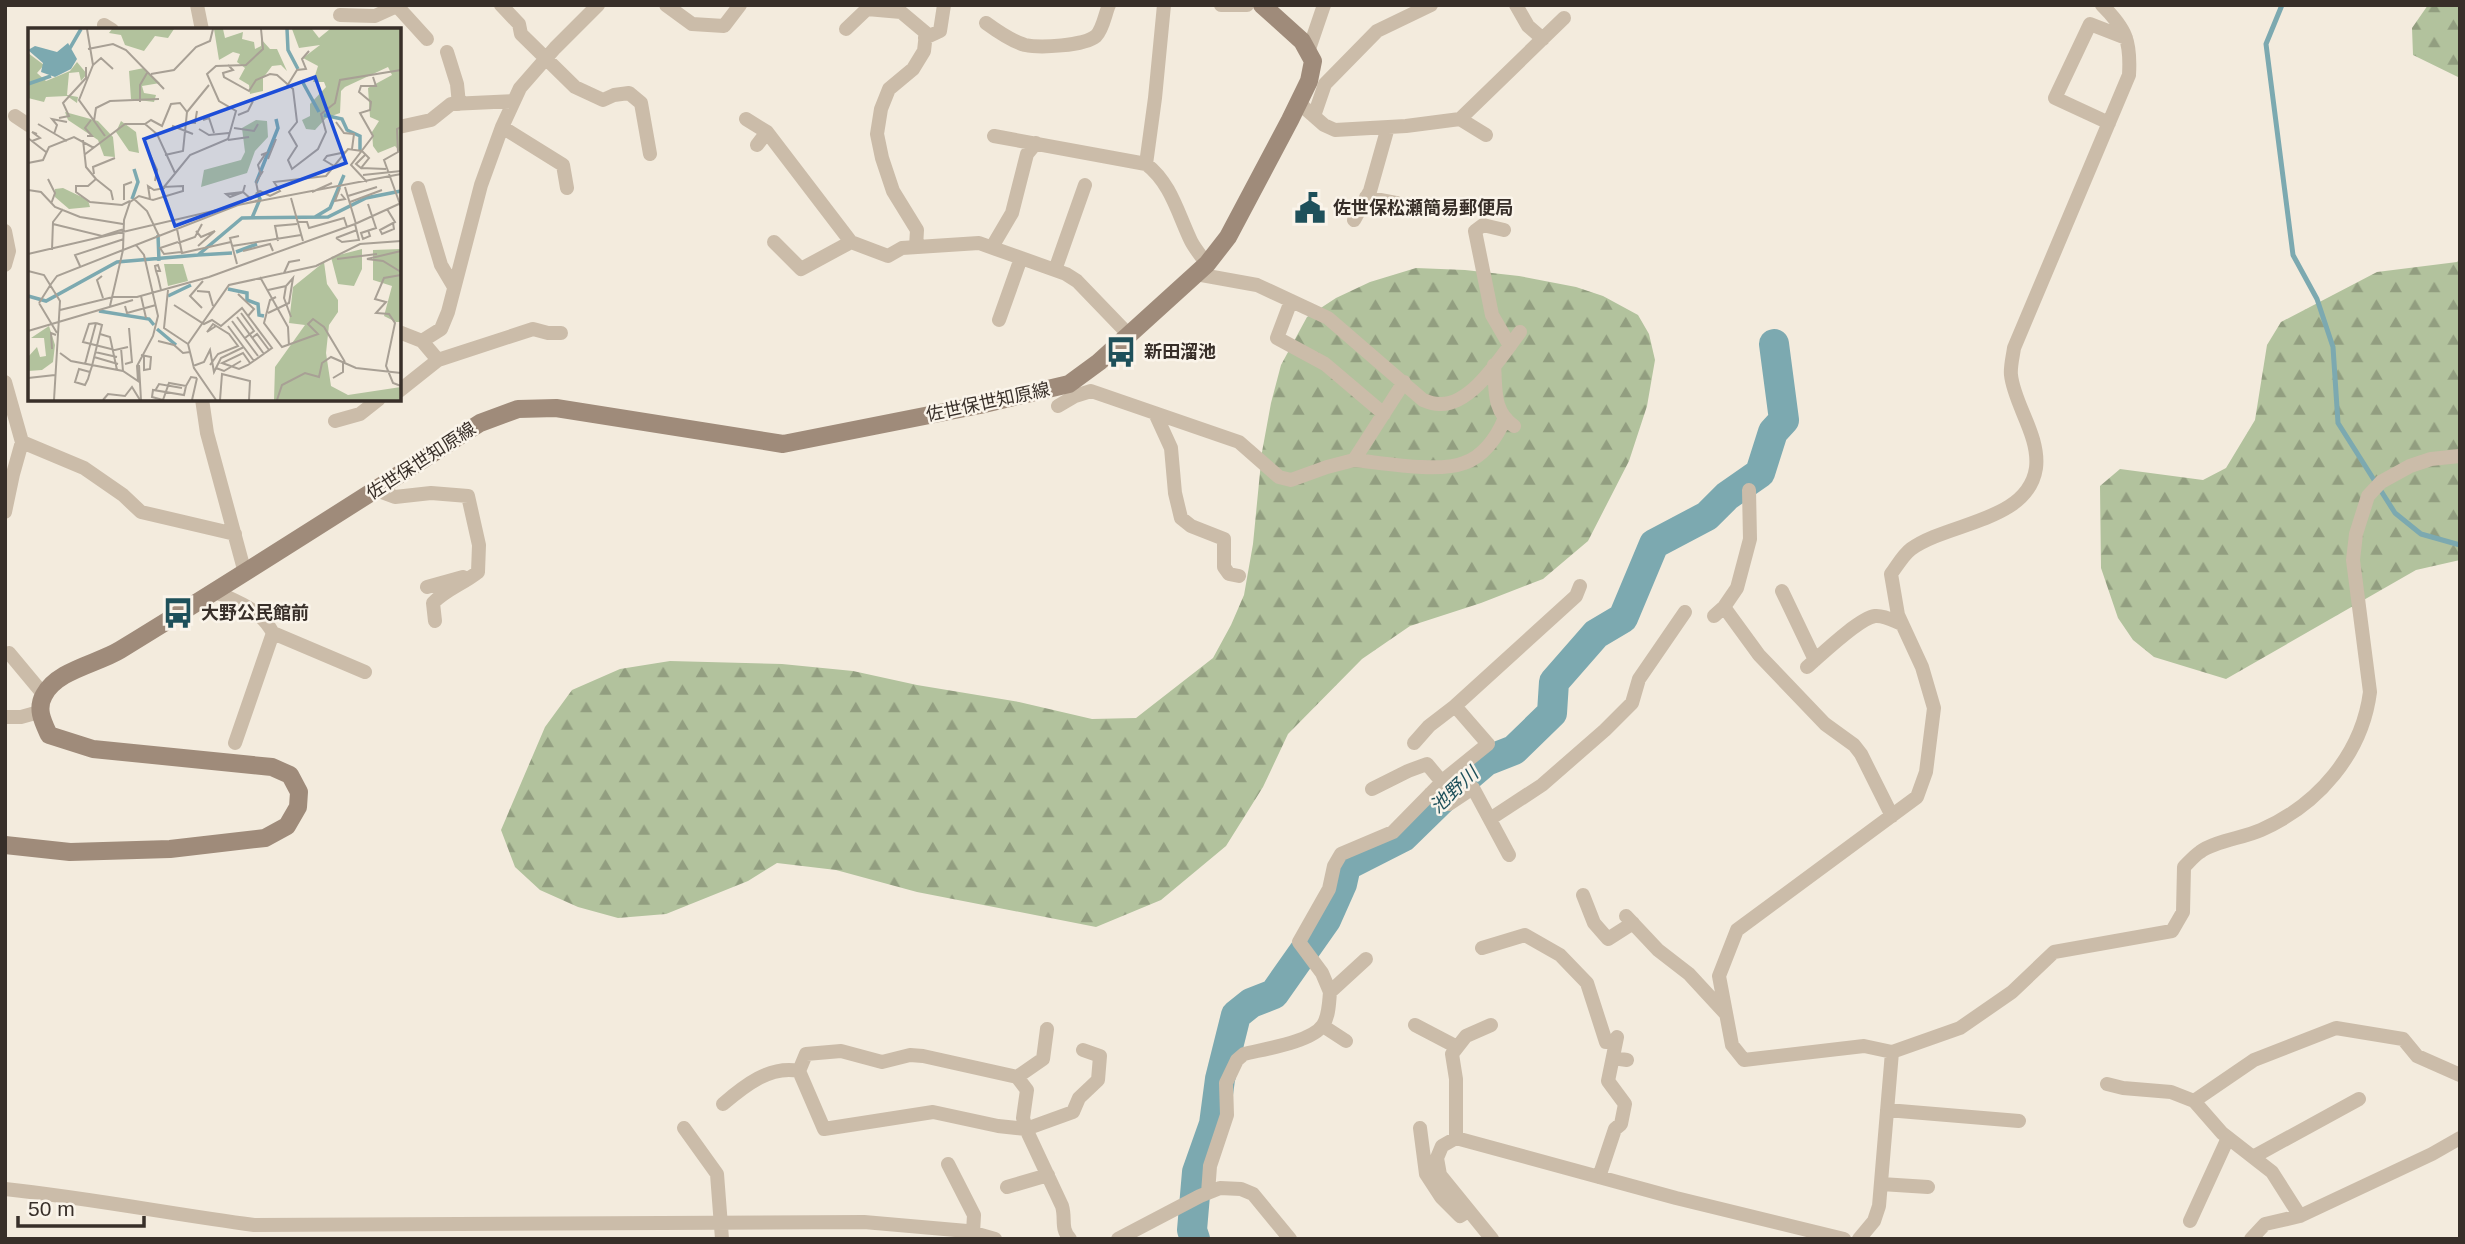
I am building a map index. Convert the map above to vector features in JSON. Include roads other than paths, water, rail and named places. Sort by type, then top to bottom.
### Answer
[{"type":"main road","points":[[1262,5],[1302,41],[1308,52]]},
{"type":"main road","name":"佐世保世知原線","points":[[41,703],[62,677],[107,658],[216,592],[480,423],[518,409],[556,408],[783,443],[980,405],[1069,384],[1080,386],[1129,335],[1201,269],[1228,237],[1309,81],[1312,61],[1308,52]]},
{"type":"main road","points":[[5,845],[70,852],[170,849],[265,838],[287,826],[298,807],[299,792],[290,775],[272,767],[93,749],[49,735],[41,703]]},
{"type":"street","points":[[197,5],[202,28]]},
{"type":"street","points":[[501,5],[519,24],[521,34],[575,87],[603,100],[614,94],[629,93],[641,103],[650,154]]},
{"type":"street","points":[[422,341],[441,329],[481,185],[502,127],[520,88],[598,5]]},
{"type":"street","points":[[666,5],[692,24],[724,26],[740,5]]},
{"type":"street","points":[[925,38],[940,31],[944,5]]},
{"type":"street","points":[[985,23],[1025,45],[1052,46],[1087,41],[1098,34],[1109,5]]},
{"type":"street","points":[[1146,164],[1156,96],[1164,5]]},
{"type":"street","points":[[1221,5],[1247,5]]},
{"type":"street","points":[[1308,52],[1324,5]]},
{"type":"street","points":[[1314,116],[1325,84],[1377,31],[1431,5]]},
{"type":"street","points":[[1516,5],[1528,26],[1543,39]]},
{"type":"street","points":[[2102,5],[2126,38],[2130,51],[2129,75],[2014,348],[2011,375],[2036,448],[2036,469],[2027,491],[2012,506],[1929,539],[1910,550],[1891,574],[1898,615],[1922,667],[1934,708],[1926,772],[1917,797],[1737,930],[1719,976],[1732,1045],[1744,1060],[1864,1046],[1892,1052],[1960,1028],[2012,992],[2054,952],[2172,931],[2183,912],[2184,867],[2201,851],[2261,830],[2295,812],[2331,782],[2355,744],[2367,713],[2370,692],[2353,560],[2356,534],[2368,496],[2381,482],[2410,466],[2431,459],[2460,456]]},
{"type":"street","points":[[340,17],[375,16],[397,6],[427,39]]},
{"type":"street","points":[[846,29],[867,9],[901,12],[926,33],[924,51],[913,69],[889,89],[881,109],[877,134],[893,191],[917,230],[916,247]]},
{"type":"street","points":[[1299,103],[1324,125],[1335,130],[1460,119],[1564,19]]},
{"type":"street","points":[[2109,123],[2055,98],[2090,24],[2126,38]]},
{"type":"street","points":[[447,52],[457,84],[459,104]]},
{"type":"street","points":[[401,127],[431,120],[450,104],[514,101]]},
{"type":"street","points":[[15,117],[28,125]]},
{"type":"street","points":[[746,119],[767,132],[851,242],[888,256],[902,248],[979,243],[992,247],[1077,281],[1129,335]]},
{"type":"street","points":[[1460,119],[1486,135]]},
{"type":"street","points":[[502,127],[563,165],[567,188]]},
{"type":"street","points":[[1354,219],[1366,197],[1388,127]]},
{"type":"street","points":[[757,145],[767,132]]},
{"type":"street","points":[[994,136],[1146,164],[1153,169],[1177,204],[1201,269],[1257,285],[1328,318],[1423,400],[1441,405],[1460,398],[1477,387],[1520,332]]},
{"type":"street","points":[[992,247],[1012,213],[1027,154],[1036,144]]},
{"type":"street","points":[[1055,270],[1085,185]]},
{"type":"street","points":[[418,188],[440,265],[454,287]]},
{"type":"street","points":[[1366,197],[1398,203]]},
{"type":"street","points":[[1504,230],[1483,225],[1475,231],[1492,315],[1510,346]]},
{"type":"street","points":[[5,231],[9,251],[5,265]]},
{"type":"street","points":[[774,242],[801,269],[851,242]]},
{"type":"street","points":[[999,320],[1021,258]]},
{"type":"street","points":[[1291,301],[1276,338],[1325,364],[1384,414]]},
{"type":"street","points":[[401,389],[438,360],[533,329],[561,333]]},
{"type":"street","points":[[401,333],[422,341],[438,360]]},
{"type":"street","points":[[1058,406],[1080,386],[1239,442],[1279,477],[1291,480],[1354,460],[1444,467],[1466,463],[1488,447],[1509,423],[1494,396],[1494,365]]},
{"type":"street","points":[[5,382],[22,442],[5,512]]},
{"type":"street","points":[[1354,460],[1404,382]]},
{"type":"street","points":[[202,401],[207,433],[245,573]]},
{"type":"street","points":[[335,421],[360,414],[376,401]]},
{"type":"street","points":[[1155,413],[1171,448],[1175,493],[1181,518],[1191,526],[1224,539],[1224,567],[1228,574],[1239,576]]},
{"type":"street","points":[[22,442],[85,468],[123,495],[141,512],[235,534]]},
{"type":"street","points":[[376,490],[395,497],[431,493],[468,496],[479,545],[478,572],[462,585],[442,593],[433,603],[435,621]]},
{"type":"street","points":[[1749,490],[1750,539],[1737,588],[1719,611],[1825,724],[1854,745],[1892,816]]},
{"type":"street","points":[[426,587],[478,572]]},
{"type":"street","points":[[1414,743],[1429,726],[1455,706],[1576,596],[1580,586]]},
{"type":"street","points":[[1782,591],[1811,663],[1841,637],[1872,616],[1884,617],[1902,624]]},
{"type":"street","points":[[216,592],[259,613],[273,633],[365,672]]},
{"type":"street","points":[[1490,819],[1542,785],[1632,703],[1639,680],[1685,612]]},
{"type":"street","points":[[235,743],[273,633]]},
{"type":"street","points":[[5,717],[21,717],[41,703],[9,653]]},
{"type":"street","points":[[1199,1197],[1227,1115],[1226,1083],[1237,1060],[1244,1054],[1311,1036],[1323,1026],[1328,1014],[1330,992],[1322,973],[1299,942],[1329,889],[1334,866],[1341,854],[1393,832],[1442,782],[1488,744],[1455,706]]},
{"type":"street","points":[[1372,789],[1427,764],[1442,782]]},
{"type":"street","points":[[1430,794],[1449,804],[1473,788],[1509,855]]},
{"type":"street","points":[[1583,895],[1594,923],[1608,939],[1629,920],[1658,950],[1689,974],[1726,1014]]},
{"type":"street","points":[[1482,948],[1525,935],[1560,955],[1587,983],[1606,1042],[1617,1039],[1620,1059],[1608,1081],[1625,1104],[1621,1124],[1615,1129],[1599,1177]]},
{"type":"street","points":[[1330,992],[1366,959]]},
{"type":"street","points":[[1415,1025],[1457,1047]]},
{"type":"street","points":[[1456,1138],[1456,1079],[1452,1054],[1466,1036],[1491,1025]]},
{"type":"street","points":[[1323,1026],[1346,1041]]},
{"type":"street","points":[[2194,1101],[2254,1060],[2336,1028],[2403,1039],[2417,1056],[2460,1075]]},
{"type":"street","points":[[1017,1077],[1043,1059],[1047,1029]]},
{"type":"street","points":[[1070,1239],[1064,1232],[1064,1214],[1026,1129],[1023,1118],[1027,1090],[1017,1077],[923,1056],[910,1055],[882,1062],[841,1051],[806,1054],[799,1070],[824,1129],[933,1112],[1026,1129],[1073,1112],[1079,1098],[1098,1080],[1100,1056],[1083,1050]]},
{"type":"street","points":[[1859,1239],[1874,1221],[1879,1206],[1892,1052]]},
{"type":"street","points":[[723,1104],[745,1084],[784,1068],[799,1070]]},
{"type":"street","points":[[2107,1084],[2171,1092],[2194,1101],[2228,1138],[2273,1172],[2300,1216]]},
{"type":"street","points":[[2253,1157],[2359,1099]]},
{"type":"street","points":[[1887,1110],[2019,1121]]},
{"type":"street","points":[[684,1128],[717,1174],[722,1239]]},
{"type":"street","points":[[1420,1128],[1426,1174],[1441,1197],[1460,1216],[1468,1211]]},
{"type":"street","points":[[1492,1239],[1440,1175],[1437,1158],[1442,1146],[1456,1138],[1676,1198],[1844,1239]]},
{"type":"street","points":[[2190,1221],[2228,1138]]},
{"type":"street","points":[[2251,1239],[2265,1224],[2300,1216],[2432,1154],[2460,1138]]},
{"type":"street","points":[[948,1164],[974,1215],[973,1233]]},
{"type":"street","points":[[1007,1187],[1048,1175]]},
{"type":"street","points":[[1881,1184],[1928,1187]]},
{"type":"street","points":[[1118,1239],[1220,1188],[1241,1189],[1253,1194],[1290,1239]]},
{"type":"street","points":[[5,1189],[72,1196],[169,1214],[254,1225],[864,1222],[973,1233],[995,1239]]},
{"type":"street","points":[[345,1226],[355,1239]]},
{"type":"waterway","points":[[2282,5],[2266,44],[2293,255],[2317,299],[2333,347],[2338,423],[2395,513],[2421,534],[2460,545]]},
{"type":"waterway","name":"池野川","points":[[1195,1239],[1192,1230],[1197,1172],[1214,1124],[1220,1079],[1236,1015],[1251,1003],[1274,994],[1326,920],[1342,884],[1346,866],[1403,837],[1486,761],[1514,750],[1552,713],[1554,682],[1596,634],[1623,618],[1654,544],[1707,516],[1727,496],[1760,473],[1773,432],[1784,420],[1774,344]]},
{"type":"place","name":"佐世保松瀬簡易郵便局","points":[[1310,208]]},
{"type":"place","name":"新田溜池","points":[[1121,352]]},
{"type":"place","name":"大野公民館前","points":[[178,613]]}]
